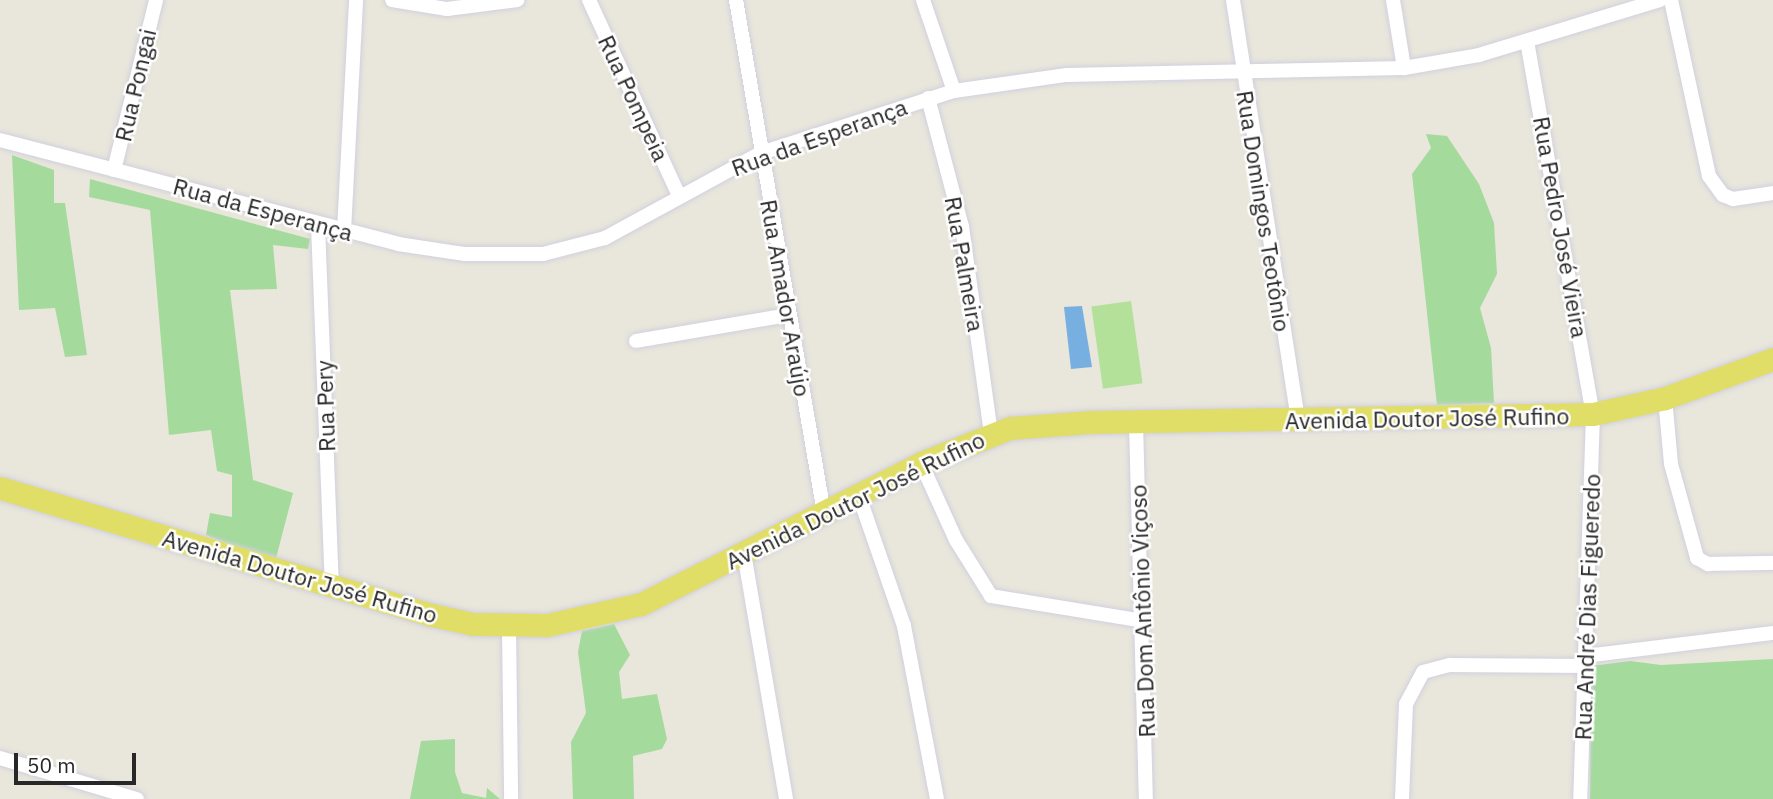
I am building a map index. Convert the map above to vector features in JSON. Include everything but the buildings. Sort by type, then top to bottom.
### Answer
[{"type":"main road","name":"Avenida Doutor José Rufino","points":[[0,488],[332,588],[432,615],[509,626],[580,620],[641,604],[921,463],[991,433],[1059,423],[1593,414],[1665,398],[1773,359]]},
{"type":"street","name":"Rua Pongai","points":[[114,170],[156,0]]},
{"type":"street","points":[[344,231],[356,0]]},
{"type":"street","points":[[392,0],[472,4],[517,0]]},
{"type":"street","name":"Rua Pompeia","points":[[589,0],[679,196]]},
{"type":"street","name":"Rua Amador Araújo","points":[[736,0],[824,513]]},
{"type":"street","points":[[923,0],[954,91]]},
{"type":"street","name":"Rua Domingos Teotônio","points":[[1233,0],[1298,421]]},
{"type":"street","points":[[1393,0],[1404,68]]},
{"type":"street","name":"Rua da Esperança","points":[[0,140],[344,231],[465,254],[543,254],[605,238],[761,153],[954,91],[1067,75],[1404,68],[1527,41],[1660,0]]},
{"type":"street","points":[[1671,0],[1709,176],[1723,195],[1733,199],[1773,193]]},
{"type":"street","name":"Rua Pedro José Vieira","points":[[1527,41],[1593,414]]},
{"type":"street","name":"Rua Palmeira","points":[[928,98],[962,227],[991,433]]},
{"type":"street","name":"Rua Pery","points":[[318,225],[332,588]]},
{"type":"street","points":[[636,341],[789,315]]},
{"type":"street","points":[[1665,398],[1671,464],[1697,558],[1708,564],[1773,563]]},
{"type":"street","name":"Rua André Dias Figueredo","points":[[1580,799],[1593,414]]},
{"type":"street","name":"Rua Dom Antônio Viçoso","points":[[1136,423],[1144,621],[1146,799]]},
{"type":"street","points":[[921,463],[956,540],[991,596],[1144,621]]},
{"type":"street","points":[[859,496],[904,626],[937,799]]},
{"type":"street","points":[[744,553],[786,799]]},
{"type":"street","points":[[509,626],[512,799]]},
{"type":"street","points":[[1402,799],[1406,704],[1423,672],[1450,665],[1584,661],[1773,633]]},
{"type":"street","points":[[0,758],[137,799]]},
{"type":"green space","points":[[1426,134],[1447,136],[1479,184],[1494,223],[1497,274],[1480,308],[1491,348],[1494,403],[1437,405],[1412,174],[1431,148]]},
{"type":"green space","points":[[12,155],[54,170],[54,203],[65,203],[87,355],[65,357],[55,308],[19,310]]},
{"type":"green space","points":[[90,179],[310,239],[308,249],[273,245],[277,289],[230,290],[253,480],[293,493],[275,562],[206,535],[210,513],[232,517],[232,475],[217,471],[211,430],[169,435],[150,210],[89,197]]},
{"type":"green space","points":[[1131,301],[1143,383],[1103,389],[1091,307]]},
{"type":"green space","points":[[614,624],[630,655],[619,672],[622,699],[657,694],[667,739],[662,749],[633,756],[634,799],[573,799],[571,742],[586,713],[578,652],[582,631]]},
{"type":"green space","points":[[1773,659],[1773,799],[1590,799],[1591,666],[1630,661],[1661,665]]},
{"type":"green space","points":[[455,739],[455,772],[462,793],[486,798],[487,788],[500,799],[410,799],[421,741]]},
{"type":"water","points":[[1082,306],[1092,367],[1071,369],[1064,307]]}]
